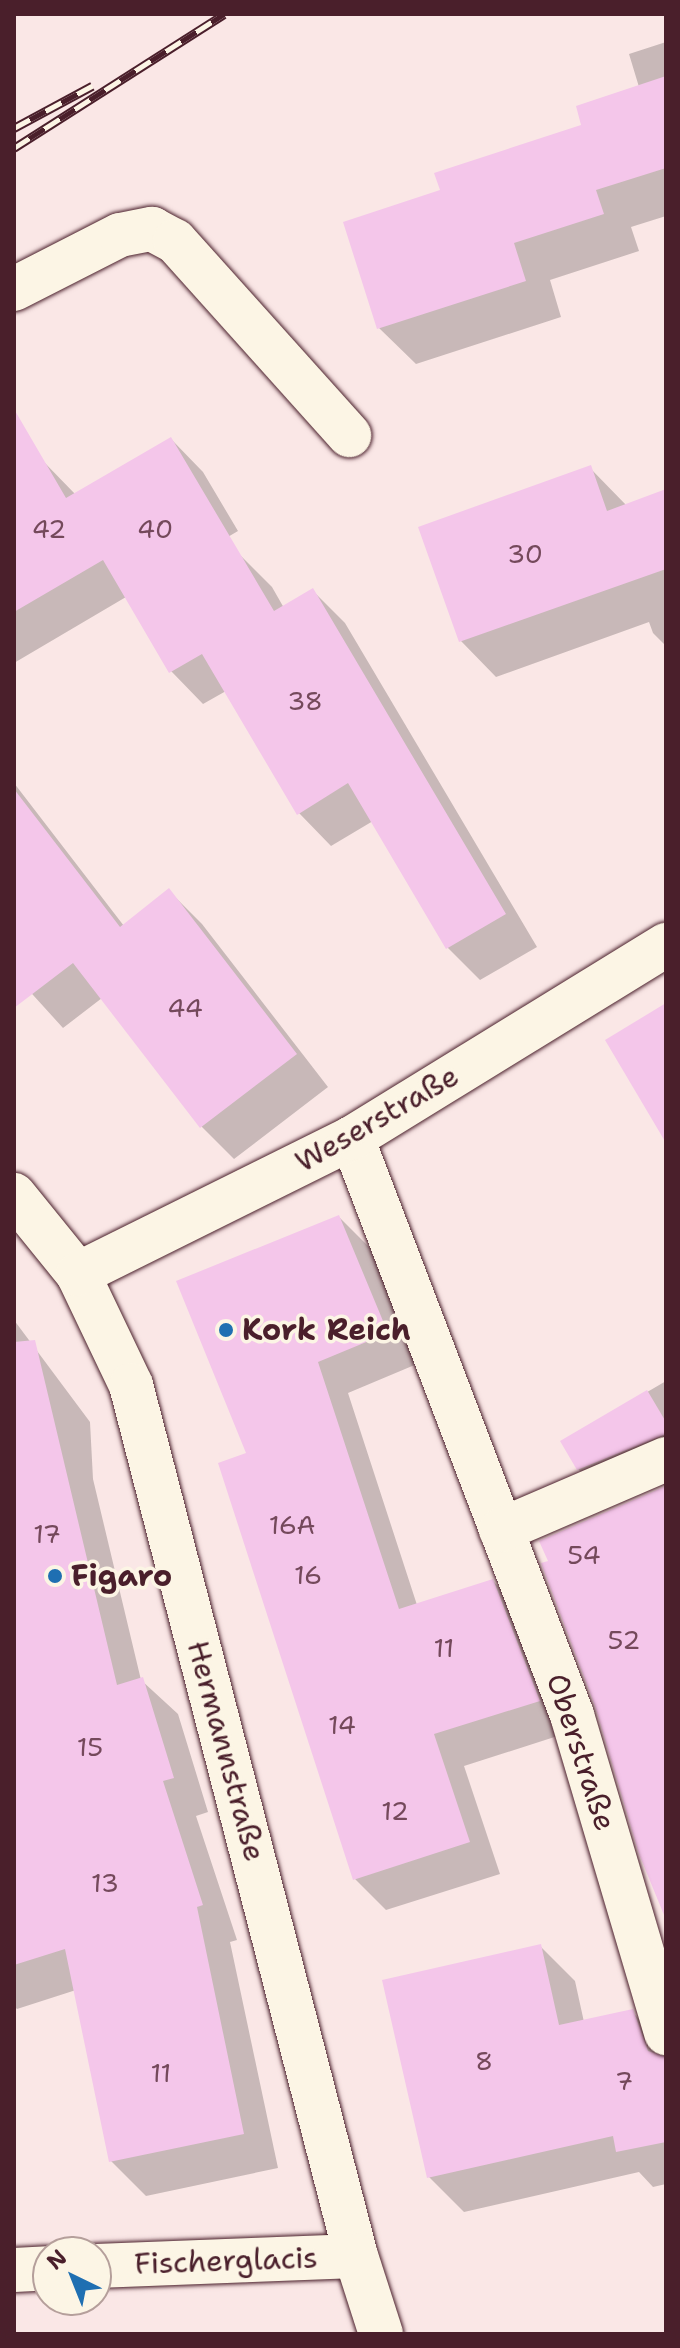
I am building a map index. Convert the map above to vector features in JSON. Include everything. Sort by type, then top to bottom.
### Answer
[{"type":"street","points":[[14,289],[120,235],[152,229],[175,241],[349,435]]},
{"type":"street","name":"Weserstraße","points":[[78,1274],[352,1138],[666,945]]},
{"type":"street","name":"Oberstraße","points":[[352,1138],[572,1715],[659,1974],[666,2033]]},
{"type":"street","name":"Hermannstraße","points":[[14,1195],[78,1274],[131,1385],[356,2256],[381,2334]]},
{"type":"street","points":[[501,1530],[666,1459]]},
{"type":"street","name":"Fischerglacis","points":[[112,2265],[356,2256]]},
{"type":"building","points":[[666,76],[666,168],[596,190],[604,214],[514,243],[526,281],[377,329],[343,222],[440,190],[434,173],[581,125],[576,106]]},
{"type":"building","points":[[14,409],[66,498],[171,437],[274,611],[313,588],[506,914],[446,949],[348,783],[297,815],[202,654],[169,673],[103,560],[14,612]]},
{"type":"building","points":[[591,465],[607,511],[666,489],[666,569],[459,642],[418,527]]},
{"type":"building","points":[[14,789],[120,927],[169,888],[297,1054],[200,1128],[73,963],[14,1008]]},
{"type":"building","points":[[666,1003],[666,1143],[605,1040]]},
{"type":"building","points":[[339,1215],[388,1333],[318,1362],[399,1609],[493,1579],[540,1701],[434,1734],[470,1842],[353,1880],[218,1463],[246,1453],[176,1281]]},
{"type":"building","points":[[35,1340],[117,1685],[143,1677],[174,1778],[163,1781],[203,1905],[197,1907],[244,2134],[109,2162],[65,1949],[14,1965],[14,1342]]},
{"type":"building","points":[[647,1390],[666,1422],[666,1434],[577,1470],[560,1441]]},
{"type":"building","points":[[666,1486],[664,1915],[639,1854],[595,1706],[541,1563],[548,1561],[539,1541]]},
{"type":"building","points":[[541,1944],[559,2025],[633,2009],[648,2051],[666,2057],[666,2142],[616,2152],[613,2136],[427,2178],[382,1980]]},
{"type":"railway","points":[[14,148],[224,14]]},
{"type":"railway","points":[[14,128],[92,86]]},
{"type":"place","name":"Kork Reich","points":[[226,1330]]},
{"type":"place","name":"Figaro","points":[[55,1576]]}]
